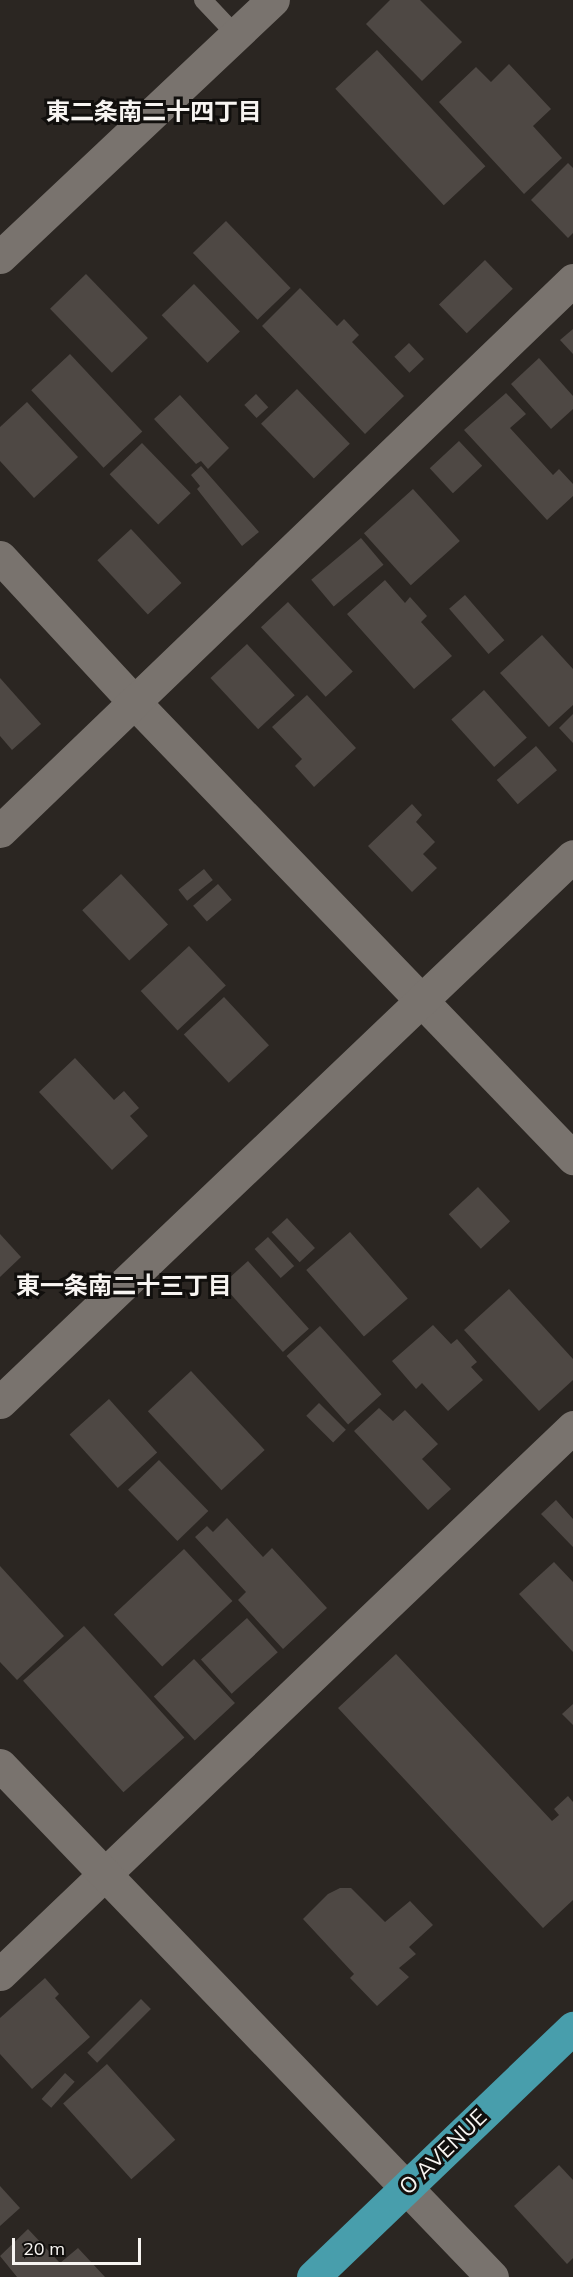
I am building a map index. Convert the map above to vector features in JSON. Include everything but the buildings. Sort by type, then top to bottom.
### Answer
[{"type":"highway","name":"O AVENUE","points":[[313,2277],[573,2028]]},
{"type":"street","points":[[0,257],[273,0]]},
{"type":"street","points":[[0,831],[135,704],[573,280]]},
{"type":"street","points":[[0,557],[135,704],[573,1158]]},
{"type":"street","points":[[0,1402],[573,856]]},
{"type":"street","points":[[0,1974],[573,1427]]},
{"type":"street","points":[[0,1765],[492,2277]]},
{"type":"lane","points":[[202,0],[236,35]]},
{"type":"district","name":"東二条南二十四丁目","points":[[154,112]]},
{"type":"district","name":"東一条南二十三丁目","points":[[124,1286]]}]
